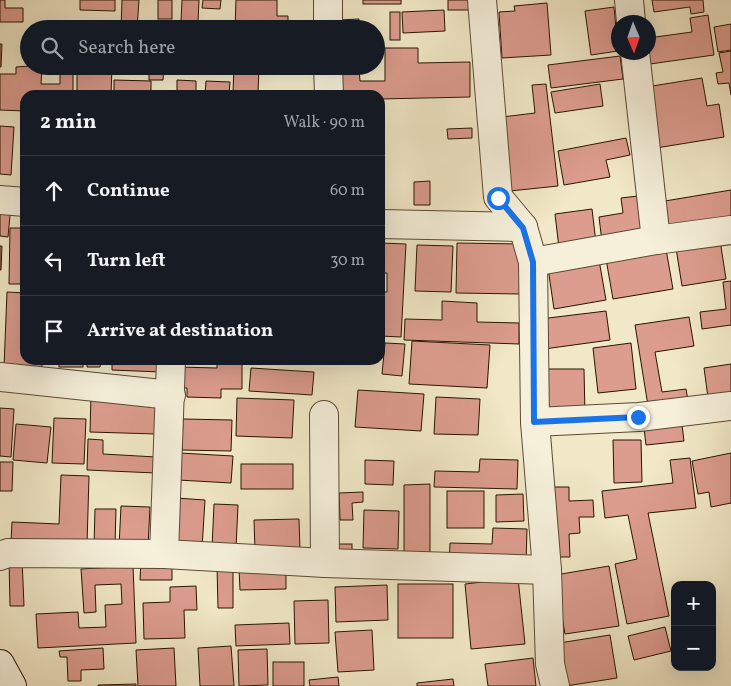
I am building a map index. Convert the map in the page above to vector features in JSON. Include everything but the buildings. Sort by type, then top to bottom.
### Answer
[{"type":"street","points":[[328,0],[328,20]]},
{"type":"street","points":[[482,0],[498,198],[523,228],[533,262],[534,422],[547,570],[550,664],[555,686]]},
{"type":"street","points":[[629,0],[630,15]]},
{"type":"street","points":[[636,60],[656,240]]},
{"type":"street","points":[[328,75],[329,90]]},
{"type":"street","points":[[0,200],[20,202]]},
{"type":"street","points":[[385,224],[523,228]]},
{"type":"street","points":[[533,262],[656,240],[731,230]]},
{"type":"street","points":[[164,554],[171,365]]},
{"type":"street","points":[[0,377],[171,395]]},
{"type":"street","points":[[534,422],[638,417],[731,406]]},
{"type":"street","points":[[324,415],[325,563]]},
{"type":"street","points":[[0,556],[8,553],[164,554],[325,563],[547,570]]},
{"type":"street","points":[[0,664],[12,686]]},
{"type":"route","points":[[498,198],[523,228],[533,262],[534,422],[638,417]]}]
